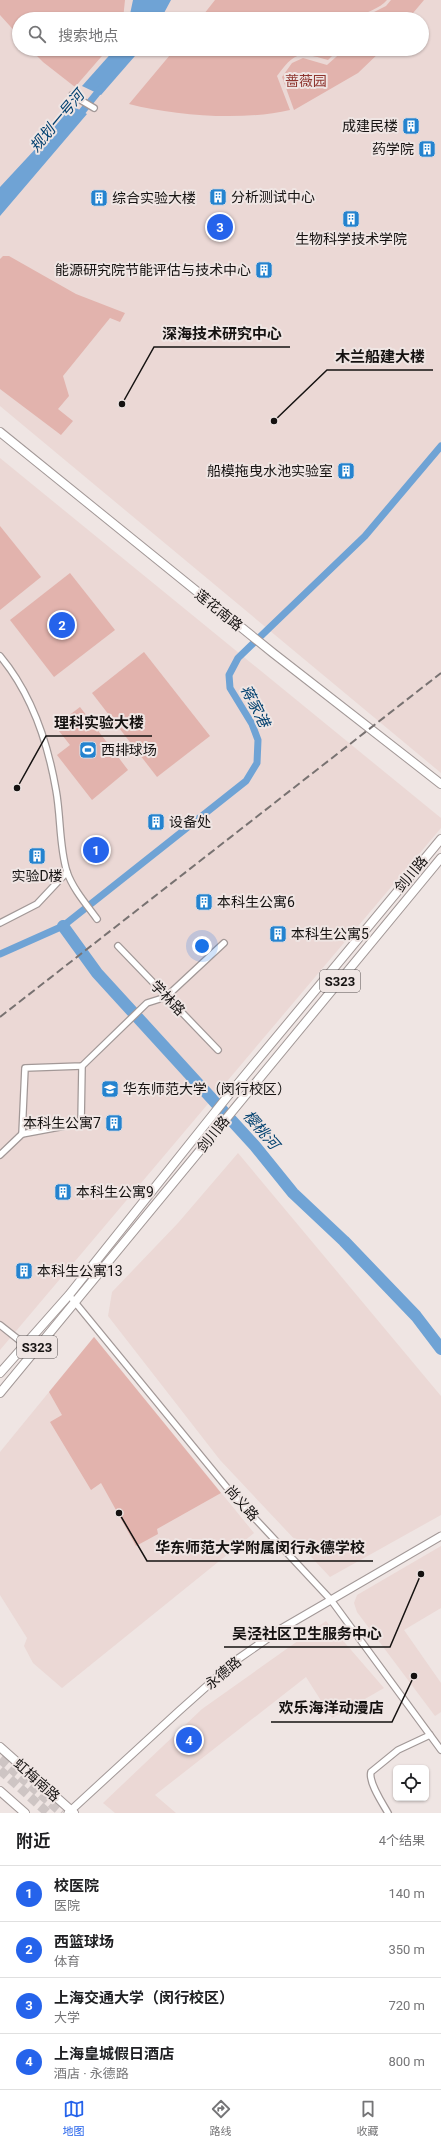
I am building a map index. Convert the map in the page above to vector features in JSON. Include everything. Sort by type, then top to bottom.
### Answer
[{"type":"main road","name":"莲花南路","points":[[0,432],[242,629],[441,784]]},
{"type":"main road","name":"剑川路","points":[[0,1373],[24,1344],[69,1295],[231,1092],[441,839]]},
{"type":"main road","name":"剑川路","points":[[0,1393],[441,858]]},
{"type":"main road","name":"虹梅南路","points":[[0,1747],[71,1812]]},
{"type":"main road","points":[[0,1791],[25,1813]]},
{"type":"street","points":[[72,95],[94,108]]},
{"type":"street","points":[[0,656],[24,692],[36,718],[57,791],[59,821],[67,872],[96,919]]},
{"type":"street","points":[[0,923],[37,904],[67,872]]},
{"type":"street","points":[[22,1134],[25,1068],[82,1066],[147,1003],[166,997],[224,943]]},
{"type":"street","name":"学林路","points":[[118,946],[218,1050]]},
{"type":"street","points":[[0,1155],[22,1134],[80,1123],[82,1066]]},
{"type":"street","name":"尚义路","points":[[69,1295],[233,1495],[331,1600],[441,1750]]},
{"type":"street","points":[[0,1325],[24,1344]]},
{"type":"street","name":"永德路","points":[[71,1812],[173,1716],[236,1661],[281,1629],[441,1536]]},
{"type":"street","points":[[388,1813],[376,1791],[370,1776],[371,1772],[398,1750],[430,1735]]},
{"type":"shaded area","points":[[0,0],[441,0],[441,773],[0,406]]},
{"type":"shaded area","name":"华东师范大学（闵行校区）","points":[[0,458],[441,818],[441,828],[0,1350]]},
{"type":"shaded area","points":[[238,1153],[441,1396],[441,1515],[330,1577],[220,1460],[108,1316],[112,1292],[178,1223]]},
{"type":"shaded area","points":[[94,1337],[254,1533],[62,1688],[33,1663],[24,1646],[27,1638],[0,1595],[0,1452]]},
{"type":"shaded area","points":[[441,1546],[441,1608],[404,1630],[441,1683],[441,1712],[435,1716],[357,1612],[354,1603],[357,1595]]},
{"type":"shaded area","points":[[326,1621],[384,1688],[332,1718],[306,1677],[155,1795],[176,1813],[115,1813],[103,1803],[202,1709]]},
{"type":"green space","points":[[0,0],[125,0],[124,12],[12,12],[12,28],[0,15]]},
{"type":"green space","points":[[215,0],[387,0],[380,6],[369,12],[206,12]]},
{"type":"green space","points":[[391,0],[424,0],[414,12],[374,12],[386,6]]},
{"type":"green space","points":[[37,56],[102,56],[75,87]]},
{"type":"green space","points":[[169,56],[299,56],[289,62],[277,76],[290,110],[252,115],[210,116],[167,112],[129,104]]},
{"type":"green space","points":[[311,56],[332,56],[328,60]]},
{"type":"green space","name":"蔷薇园","points":[[337,56],[376,56],[358,73],[294,110],[282,77],[292,63],[303,58],[327,65]]},
{"type":"green space","points":[[3,256],[9,256],[76,294],[125,313],[120,322],[110,318],[63,376],[69,396],[58,409],[73,421],[61,435],[0,389],[0,259]]},
{"type":"green space","points":[[0,526],[41,577],[0,610]]},
{"type":"green space","points":[[70,573],[115,630],[54,677],[10,620]]},
{"type":"green space","points":[[144,652],[210,736],[157,777],[92,693]]},
{"type":"green space","name":"西排球场","points":[[80,707],[128,770],[92,800],[57,755],[70,745],[55,726]]},
{"type":"green space","points":[[94,1337],[221,1493],[157,1529],[158,1534],[136,1546],[101,1483],[91,1490],[50,1422],[62,1415],[49,1392]]},
{"type":"water","points":[[133,0],[171,0],[165,12],[130,12]]},
{"type":"water","points":[[109,56],[135,56],[101,95],[82,86]]},
{"type":"water","points":[[69,104],[87,114],[0,216],[0,187],[52,131],[58,116]]},
{"type":"waterway","name":"规划一号河","points":[[77,118],[102,87]]},
{"type":"waterway","name":"蒋家港","points":[[0,954],[63,926],[246,781],[257,763],[258,740],[252,724],[230,688],[229,675],[238,658],[365,536],[441,446]]},
{"type":"waterway","name":"樱桃河","points":[[63,926],[97,973],[255,1146],[293,1193],[344,1241],[416,1316],[441,1349]]},
{"type":"tunnel","points":[[0,1759],[62,1813]]},
{"type":"tunnel","points":[[0,1770],[48,1813]]},
{"type":"railway","points":[[0,1017],[441,673]]},
{"type":"place","name":"成建民楼","points":[[411,126]]},
{"type":"place","name":"药学院","points":[[427,149]]},
{"type":"place","name":"分析测试中心","points":[[218,197]]},
{"type":"place","name":"综合实验大楼","points":[[99,198]]},
{"type":"place","name":"生物科学技术学院","points":[[351,219]]},
{"type":"place","name":"上海交通大学（闵行校区）","points":[[220,227]]},
{"type":"place","name":"能源研究院节能评估与技术中心","points":[[264,270]]},
{"type":"place","name":"深海技术研究中心","points":[[122,404]]},
{"type":"place","name":"木兰船建大楼","points":[[274,421]]},
{"type":"place","name":"船模拖曳水池实验室","points":[[346,471]]},
{"type":"place","name":"西篮球场","points":[[62,625]]},
{"type":"place","name":"西排球场","points":[[88,750]]},
{"type":"place","name":"理科实验大楼","points":[[17,788]]},
{"type":"place","name":"设备处","points":[[156,822]]},
{"type":"place","name":"校医院","points":[[96,850]]},
{"type":"place","name":"实验D楼","points":[[37,856]]},
{"type":"place","name":"本科生公寓6","points":[[204,902]]},
{"type":"place","name":"本科生公寓5","points":[[278,934]]},
{"type":"place","name":"华东师范大学（闵行校区）","points":[[110,1089]]},
{"type":"place","name":"本科生公寓7","points":[[114,1123]]},
{"type":"place","name":"本科生公寓9","points":[[63,1192]]},
{"type":"place","name":"本科生公寓13","points":[[24,1271]]},
{"type":"place","name":"华东师范大学附属闵行永德学校","points":[[119,1513]]},
{"type":"place","name":"吴泾社区卫生服务中心","points":[[421,1574]]},
{"type":"place","name":"欢乐海洋动漫店","points":[[414,1676]]},
{"type":"place","name":"上海皇城假日酒店","points":[[189,1740]]}]
